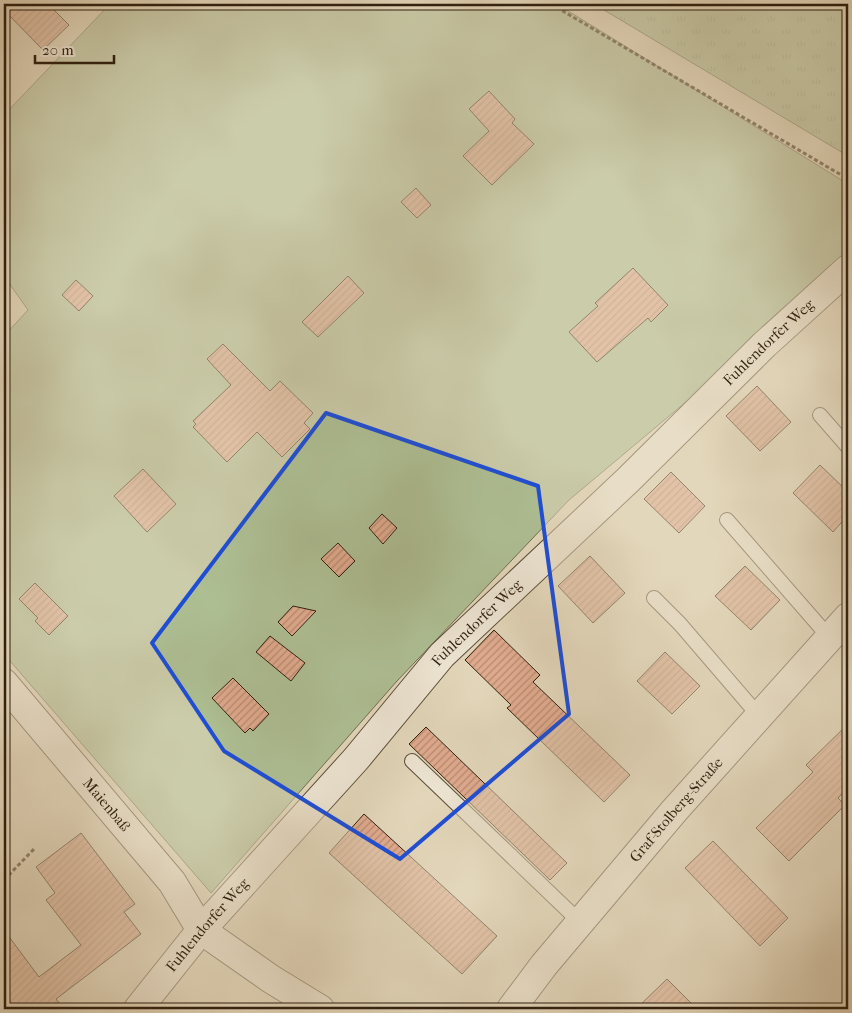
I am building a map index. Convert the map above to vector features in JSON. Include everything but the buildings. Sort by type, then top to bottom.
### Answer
[{"type":"street","name":"Fuhlendorfer Weg","points":[[138,1009],[201,930],[356,759],[442,655],[628,480],[764,345],[848,269]]},
{"type":"street","name":"Graf-Stolberg-Straße","points":[[511,1009],[544,965],[674,811],[848,617]]},
{"type":"street","name":"Maienbaß","points":[[4,683],[172,882],[201,930]]},
{"type":"street","points":[[201,930],[278,983],[320,1009]]},
{"type":"lane","points":[[820,415],[848,447]]},
{"type":"lane","points":[[727,520],[829,637]]},
{"type":"lane","points":[[654,598],[680,624],[759,716]]},
{"type":"lane","points":[[412,761],[580,922]]},
{"type":"path","points":[[551,4],[848,179]]},
{"type":"path","points":[[4,880],[35,848]]},
{"type":"highlighted area","points":[[326,413],[538,486],[569,714],[400,859],[224,751],[152,643]]},
{"type":"green space","points":[[110,4],[557,4],[848,184],[848,266],[569,500],[397,681],[211,893],[4,654],[4,336],[28,310],[4,276],[4,115]]},
{"type":"green space","points":[[594,4],[848,4],[848,156]]}]
